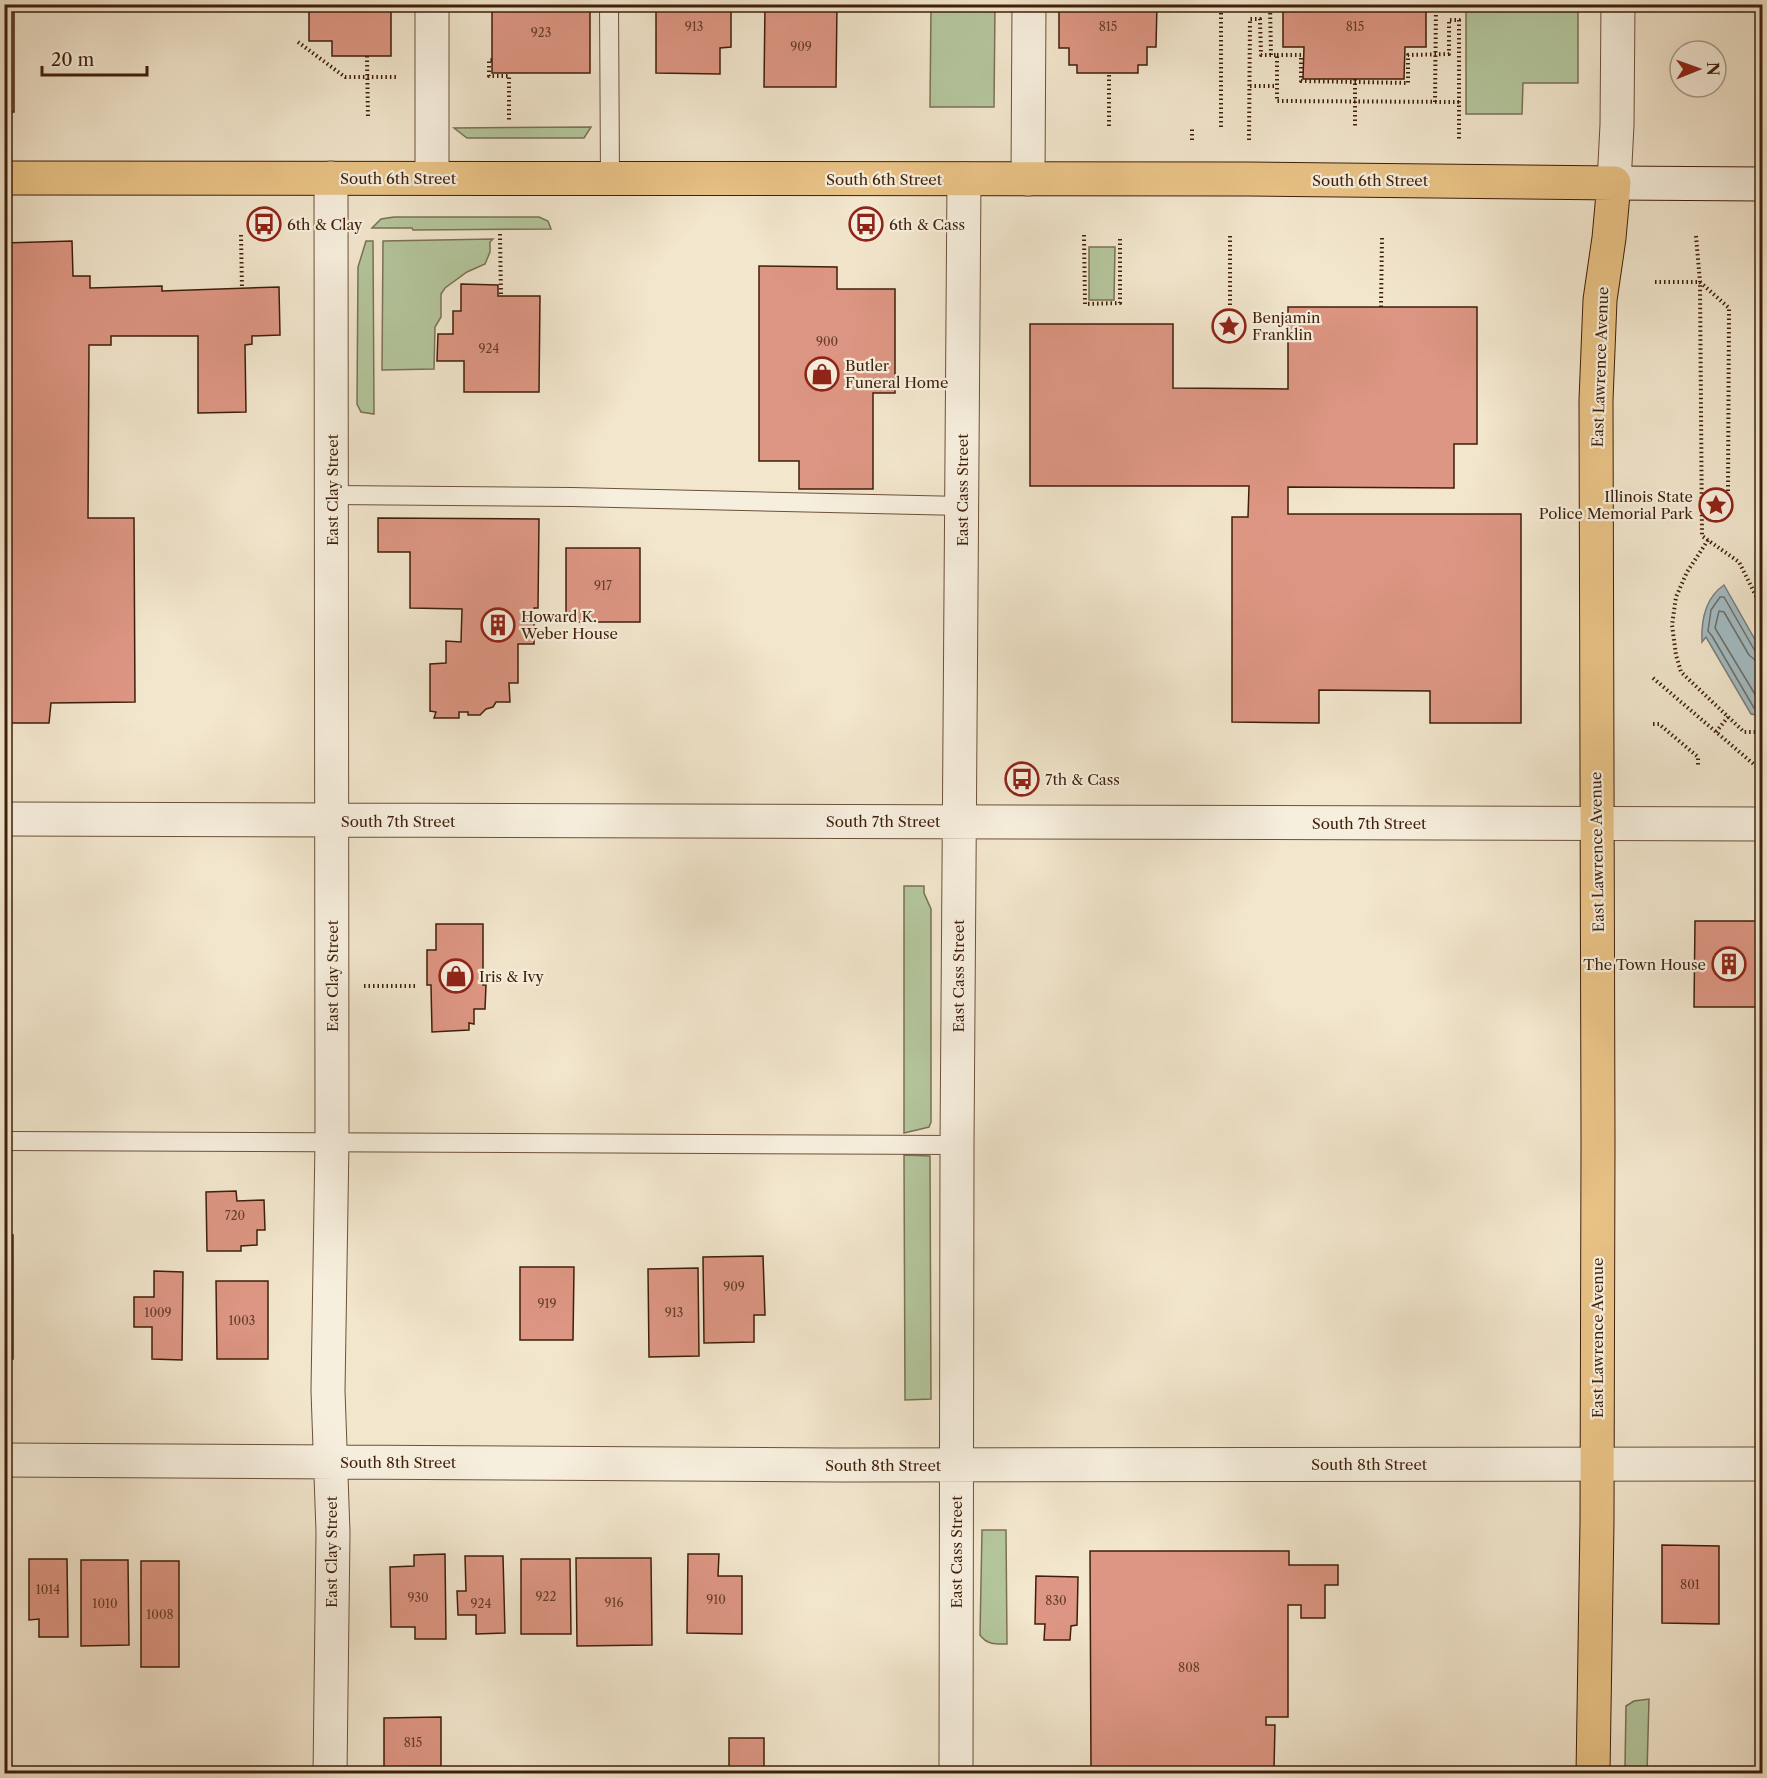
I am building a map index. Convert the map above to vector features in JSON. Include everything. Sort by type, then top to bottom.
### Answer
[{"type":"main road","name":"South 6th Street","points":[[4,178],[1028,179],[1614,183]]},
{"type":"main road","name":"East Lawrence Avenue","points":[[1593,1773],[1597,1463],[1596,400],[1600,300],[1614,183]]},
{"type":"street","points":[[432,4],[432,178]]},
{"type":"street","points":[[1028,179],[1029,4]]},
{"type":"street","name":"East Lawrence Avenue","points":[[1614,183],[1617,125],[1617,4]]},
{"type":"street","name":"East Clay Street","points":[[330,1773],[333,1532],[328,1391],[332,1142],[331,178]]},
{"type":"street","name":"East Cass Street","points":[[956,1773],[958,821],[964,179]]},
{"type":"street","name":"South 6th Street","points":[[1614,183],[1762,184]]},
{"type":"street","name":"South 7th Street","points":[[4,819],[1762,824]]},
{"type":"street","name":"South 8th Street","points":[[4,1460],[956,1465],[1762,1464]]},
{"type":"lane","points":[[609,4],[610,179]]},
{"type":"lane","points":[[332,495],[572,497],[962,506]]},
{"type":"lane","points":[[4,1142],[957,1145]]},
{"type":"path","points":[[1435,102],[1436,4]]},
{"type":"path","points":[[1221,127],[1221,6],[1270,6],[1270,55]]},
{"type":"path","points":[[1249,140],[1250,19],[1260,19],[1261,55],[1301,55],[1301,81],[1408,83],[1408,55],[1449,54],[1449,20],[1459,20],[1459,141]]},
{"type":"path","points":[[298,42],[345,78],[407,77]]},
{"type":"path","points":[[1278,55],[1277,101],[1459,102]]},
{"type":"path","points":[[367,56],[368,119]]},
{"type":"path","points":[[492,60],[489,60],[489,76],[509,76],[509,122]]},
{"type":"path","points":[[1109,73],[1109,126]]},
{"type":"path","points":[[1355,81],[1355,127]]},
{"type":"path","points":[[1250,86],[1277,86]]},
{"type":"path","points":[[1192,127],[1192,140]]},
{"type":"path","points":[[500,234],[501,296]]},
{"type":"path","points":[[241,235],[242,288]]},
{"type":"path","points":[[1084,235],[1085,304],[1120,303],[1120,236]]},
{"type":"path","points":[[1230,236],[1230,307]]},
{"type":"path","points":[[1695,236],[1700,282],[1702,536],[1739,562],[1762,608]]},
{"type":"path","points":[[1381,307],[1382,238]]},
{"type":"path","points":[[1655,282],[1700,282],[1729,308],[1728,494],[1702,513]]},
{"type":"path","points":[[1708,540],[1681,582],[1674,610],[1673,641],[1681,672],[1744,732],[1762,732]]},
{"type":"path","points":[[1653,678],[1757,767]]},
{"type":"path","points":[[1716,732],[1728,717]]},
{"type":"path","points":[[1653,724],[1659,724],[1698,757],[1698,767]]},
{"type":"path","points":[[367,986],[418,986]]},
{"type":"green space","points":[[931,5],[995,5],[994,107],[930,107]]},
{"type":"green space","points":[[1466,5],[1578,5],[1578,83],[1523,83],[1522,114],[1466,114]]},
{"type":"green space","points":[[591,127],[584,138],[467,138],[454,128]]},
{"type":"green space","points":[[394,217],[539,217],[548,221],[551,229],[372,228],[381,219]]},
{"type":"green space","points":[[493,239],[490,242],[490,252],[485,264],[467,272],[445,288],[441,294],[441,317],[435,327],[434,369],[382,370],[383,241]]},
{"type":"green space","points":[[366,241],[373,241],[374,414],[361,412],[357,404],[358,267]]},
{"type":"green space","points":[[1089,247],[1115,247],[1114,300],[1089,300]]},
{"type":"green space","points":[[904,886],[924,886],[924,893],[931,909],[931,1122],[929,1127],[904,1133]]},
{"type":"green space","points":[[904,1155],[930,1156],[931,1399],[905,1400]]},
{"type":"green space","points":[[982,1530],[1006,1530],[1007,1644],[989,1642],[980,1635]]},
{"type":"green space","points":[[1649,1699],[1647,1773],[1625,1766],[1626,1706],[1634,1701]]},
{"type":"water","points":[[1724,585],[1762,652],[1762,716],[1751,714],[1706,637],[1702,642],[1702,626],[1708,603]]},
{"type":"building","points":[[4,4],[14,4],[14,112],[4,112]]},
{"type":"building","points":[[309,4],[382,4],[382,7],[391,7],[391,56],[332,56],[332,41],[309,41]]},
{"type":"building","points":[[492,4],[590,4],[590,73],[492,73]]},
{"type":"building","points":[[656,4],[731,4],[731,47],[720,48],[720,74],[656,73]]},
{"type":"building","points":[[765,4],[837,4],[836,87],[764,87]]},
{"type":"building","points":[[1059,4],[1157,4],[1156,47],[1147,47],[1147,65],[1138,65],[1138,73],[1077,73],[1077,65],[1069,65],[1069,48],[1059,48]]},
{"type":"building","points":[[1283,4],[1426,4],[1426,47],[1405,47],[1404,79],[1303,79],[1304,47],[1283,47]]},
{"type":"building","points":[[72,241],[73,276],[90,276],[90,288],[162,286],[162,291],[279,287],[280,335],[252,336],[252,344],[245,345],[246,412],[198,413],[198,336],[111,336],[111,345],[89,345],[88,518],[134,518],[135,702],[51,703],[49,723],[4,723],[4,243]]},
{"type":"building","points":[[759,266],[837,267],[837,289],[895,289],[895,393],[873,393],[873,489],[799,489],[799,461],[759,461]]},
{"type":"building","points":[[461,284],[498,285],[498,296],[540,296],[539,392],[464,392],[464,361],[437,361],[438,334],[453,334],[453,311],[461,311]]},
{"type":"building","points":[[1288,307],[1477,307],[1477,444],[1454,444],[1454,488],[1288,487],[1288,514],[1521,514],[1521,723],[1430,723],[1430,691],[1319,690],[1319,723],[1232,722],[1232,517],[1248,517],[1249,486],[1030,486],[1030,324],[1173,324],[1173,388],[1288,389]]},
{"type":"building","name":"Howard K. Weber House","points":[[378,518],[539,519],[538,608],[534,608],[534,644],[518,644],[518,683],[509,683],[510,702],[496,702],[493,707],[486,709],[480,715],[459,712],[459,718],[434,718],[436,712],[430,711],[430,664],[446,663],[446,641],[461,642],[462,609],[410,608],[410,552],[378,552]]},
{"type":"building","points":[[566,548],[640,548],[640,622],[566,622]]},
{"type":"building","name":"The Town House","points":[[1695,921],[1762,921],[1762,1007],[1694,1007]]},
{"type":"building","points":[[436,924],[483,924],[485,1009],[474,1009],[474,1024],[469,1023],[469,1030],[432,1032],[431,985],[427,985],[427,950],[436,950]]},
{"type":"building","points":[[236,1191],[237,1201],[264,1200],[265,1230],[257,1230],[257,1245],[241,1246],[241,1251],[207,1251],[206,1192]]},
{"type":"building","points":[[4,1235],[13,1235],[13,1359],[4,1359]]},
{"type":"building","points":[[763,1256],[765,1315],[754,1315],[754,1342],[704,1343],[703,1257]]},
{"type":"building","points":[[520,1267],[574,1267],[573,1340],[520,1340]]},
{"type":"building","points":[[698,1268],[699,1356],[649,1357],[648,1269]]},
{"type":"building","points":[[154,1271],[183,1272],[182,1360],[152,1359],[152,1327],[134,1327],[134,1297],[154,1297]]},
{"type":"building","points":[[216,1281],[268,1281],[268,1359],[217,1359]]},
{"type":"building","points":[[1662,1545],[1719,1546],[1719,1624],[1662,1623]]},
{"type":"building","points":[[1090,1551],[1289,1551],[1289,1565],[1338,1565],[1338,1585],[1325,1585],[1325,1618],[1301,1618],[1301,1605],[1288,1605],[1288,1717],[1266,1717],[1266,1725],[1275,1725],[1274,1769],[1091,1769]]},
{"type":"building","points":[[445,1554],[446,1639],[415,1639],[415,1627],[391,1627],[390,1567],[414,1566],[414,1555]]},
{"type":"building","points":[[688,1554],[719,1554],[718,1576],[742,1576],[742,1634],[687,1633]]},
{"type":"building","points":[[465,1556],[503,1556],[505,1633],[476,1634],[476,1615],[458,1615],[457,1591],[466,1591]]},
{"type":"building","points":[[576,1558],[651,1558],[652,1645],[577,1646]]},
{"type":"building","points":[[29,1559],[67,1559],[68,1637],[39,1637],[39,1619],[29,1620]]},
{"type":"building","points":[[521,1559],[570,1559],[571,1634],[521,1634]]},
{"type":"building","points":[[81,1560],[128,1560],[129,1645],[81,1646]]},
{"type":"building","points":[[141,1561],[179,1561],[179,1667],[141,1667]]},
{"type":"building","points":[[1036,1576],[1078,1577],[1077,1625],[1071,1626],[1070,1640],[1044,1640],[1045,1624],[1035,1624]]},
{"type":"building","points":[[441,1717],[441,1766],[384,1767],[384,1718]]},
{"type":"building","points":[[729,1738],[764,1738],[764,1772],[729,1772]]},
{"type":"place","name":"6th & Clay","points":[[264,224]]},
{"type":"place","name":"6th & Cass","points":[[866,224]]},
{"type":"place","name":"Benjamin Franklin","points":[[1229,326]]},
{"type":"place","name":"Butler Funeral Home","points":[[822,374]]},
{"type":"place","name":"Illinois State Police Memorial Park","points":[[1716,505]]},
{"type":"place","name":"Howard K. Weber House","points":[[498,625]]},
{"type":"place","name":"7th & Cass","points":[[1022,779]]},
{"type":"place","name":"The Town House","points":[[1729,964]]},
{"type":"place","name":"Iris & Ivy","points":[[456,976]]}]
